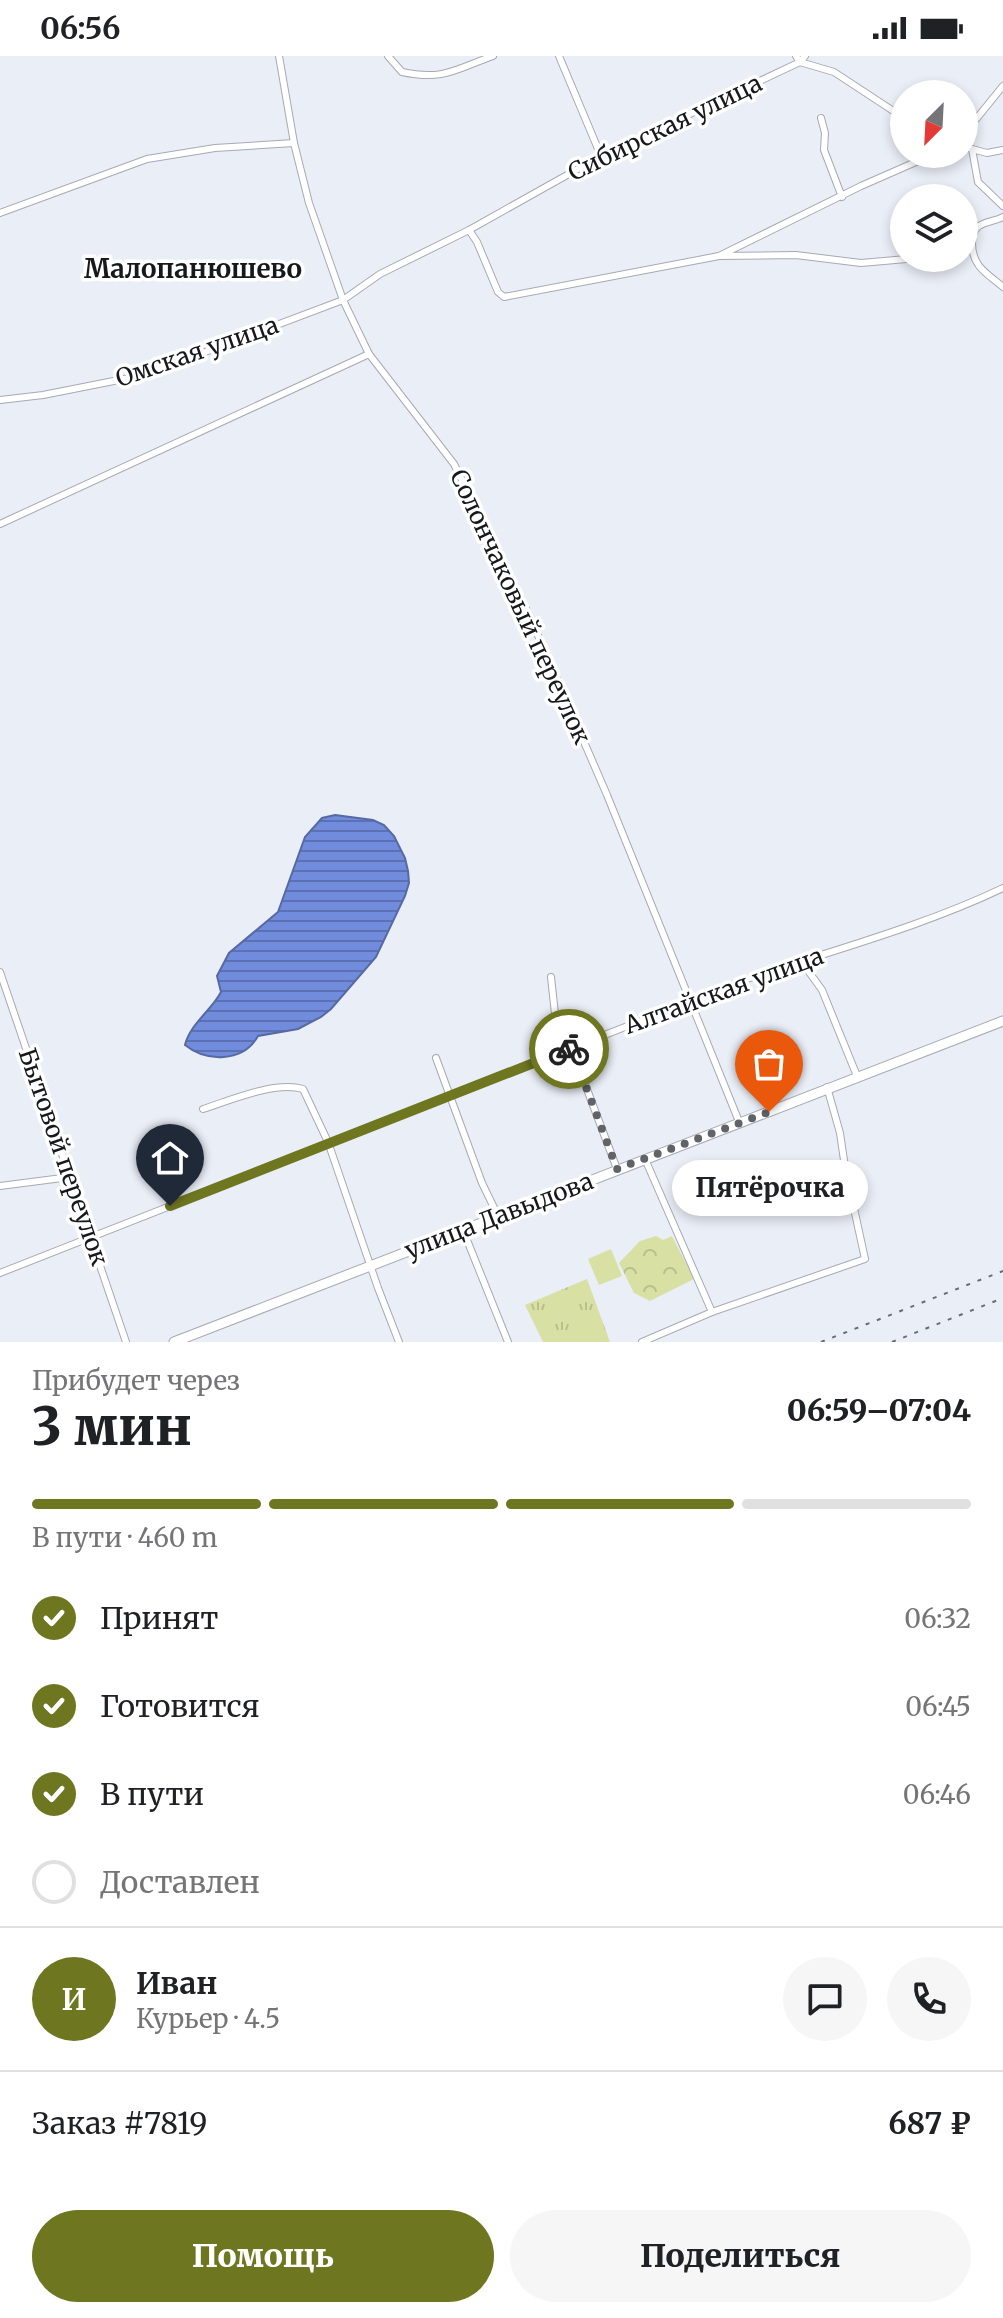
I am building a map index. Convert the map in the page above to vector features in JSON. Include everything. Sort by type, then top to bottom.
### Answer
[{"type":"main road","name":"улица Давыдова","points":[[174,1342],[1003,1021]]},
{"type":"street","name":"Солончаковый переулок","points":[[279,56],[294,143],[309,203],[343,300],[369,354],[454,464],[509,575],[607,795],[740,1124]]},
{"type":"street","points":[[388,56],[402,72],[424,76],[445,75],[493,56]]},
{"type":"street","points":[[559,56],[601,156]]},
{"type":"street","name":"Сибирская улица","points":[[343,300],[380,274],[469,230],[601,156],[800,58],[834,72],[890,109]]},
{"type":"street","points":[[978,117],[1003,86]]},
{"type":"street","points":[[821,118],[825,133],[824,150],[842,197]]},
{"type":"street","points":[[0,213],[147,159],[215,148],[294,143]]},
{"type":"street","points":[[978,151],[987,153],[1003,150]]},
{"type":"street","points":[[719,256],[904,168]]},
{"type":"street","points":[[974,168],[978,182],[1003,206]]},
{"type":"street","points":[[978,228],[982,223],[1003,217]]},
{"type":"street","points":[[469,230],[498,292],[504,297],[719,256],[796,255],[861,263],[890,260]]},
{"type":"street","points":[[978,266],[1003,287]]},
{"type":"street","name":"Омская улица","points":[[0,400],[43,395],[144,375],[343,300]]},
{"type":"street","points":[[0,524],[369,354]]},
{"type":"street","name":"Алтайская улица","points":[[0,1273],[747,979],[962,908],[1003,888]]},
{"type":"street","points":[[801,961],[822,990],[857,1076]]},
{"type":"street","name":"Бытовой переулок","points":[[0,972],[126,1342]]},
{"type":"street","points":[[551,977],[555,1014],[617,1169]]},
{"type":"street","points":[[436,1058],[482,1183],[498,1216]]},
{"type":"street","points":[[203,1109],[262,1091],[292,1086],[303,1089],[328,1142],[399,1342]]},
{"type":"street","points":[[642,1342],[712,1312],[865,1259],[840,1133],[827,1087]]},
{"type":"street","points":[[645,1159],[712,1312]]},
{"type":"street","points":[[0,1186],[70,1177]]},
{"type":"street","points":[[463,1230],[508,1342]]},
{"type":"green space","points":[[656,1236],[663,1240],[672,1236],[694,1279],[650,1301],[634,1293],[619,1263],[640,1241]]},
{"type":"green space","points":[[611,1249],[622,1276],[599,1285],[588,1259]]},
{"type":"green space","points":[[587,1279],[610,1342],[543,1342],[525,1305]]},
{"type":"water","points":[[335,815],[373,820],[384,825],[394,836],[405,858],[409,883],[376,957],[331,1009],[298,1029],[258,1036],[251,1045],[234,1055],[213,1057],[194,1051],[185,1045],[196,1024],[221,992],[217,976],[229,953],[278,912],[305,837],[322,818]]},
{"type":"railway","points":[[821,1342],[1003,1271]]},
{"type":"railway","points":[[892,1342],[1003,1298]]},
{"type":"way so far","points":[[569,1049],[617,1169],[769,1112]]},
{"type":"place","name":"Пятёрочка","points":[[769,1112]]},
{"type":"district","name":"Малопанюшево","points":[[193,269]]},
{"type":"route","points":[[170,1206],[569,1049]]}]
